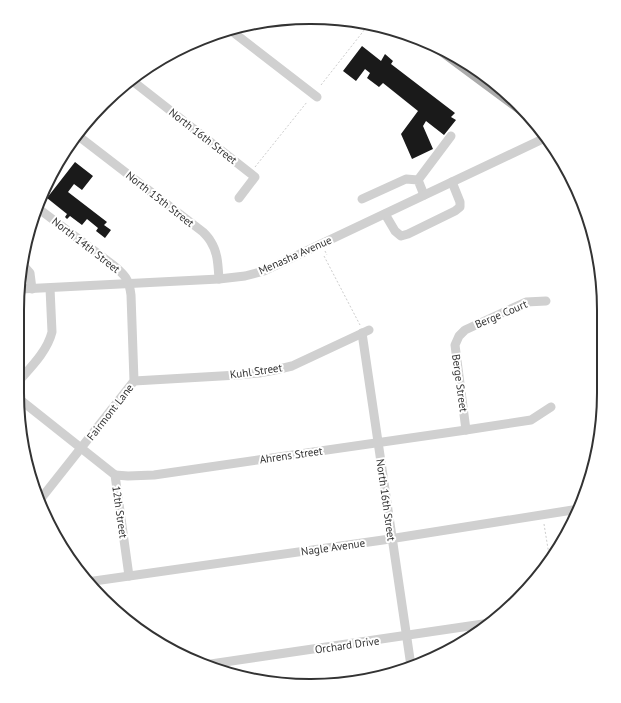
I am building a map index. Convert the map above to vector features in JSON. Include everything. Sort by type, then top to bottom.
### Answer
[{"type":"street","points":[[236,34],[317,97]]},
{"type":"street","name":"North 16th Street","points":[[136,83],[254,177],[238,198]]},
{"type":"street","points":[[418,180],[451,136]]},
{"type":"street","name":"North 15th Street","points":[[81,138],[203,232],[216,251],[219,279]]},
{"type":"street","name":"Menasha Avenue","points":[[25,289],[219,279],[245,276],[264,270],[541,140]]},
{"type":"street","points":[[362,199],[406,179],[418,180]]},
{"type":"street","points":[[418,180],[424,195]]},
{"type":"street","points":[[385,214],[395,231],[400,236],[408,234],[455,211],[460,207],[460,202],[452,182]]},
{"type":"street","name":"North 14th Street","points":[[42,211],[118,269],[125,276],[129,284]]},
{"type":"street","points":[[27,269],[30,273],[32,289]]},
{"type":"street","name":"Fairmont Lane","points":[[43,496],[134,381],[131,297],[129,284]]},
{"type":"street","points":[[24,375],[41,354],[50,339],[52,332],[50,288]]},
{"type":"street","name":"Berge Court","points":[[458,336],[465,330],[526,302],[546,301]]},
{"type":"street","name":"North 16th Street","points":[[364,330],[378,443],[410,661]]},
{"type":"street","name":"Kuhl Street","points":[[134,381],[238,375],[275,370],[292,366],[364,330]]},
{"type":"street","name":"Berge Street","points":[[458,336],[455,345],[466,430]]},
{"type":"street","name":"12th Street","points":[[25,403],[115,474],[129,576]]},
{"type":"street","name":"Ahrens Street","points":[[115,474],[128,476],[154,475],[466,430],[531,420],[551,407]]},
{"type":"street","name":"Nagle Avenue","points":[[95,581],[571,510]]},
{"type":"street","name":"Orchard Drive","points":[[216,663],[478,625]]},
{"type":"path","points":[[321,85],[365,30]]},
{"type":"path","points":[[254,169],[307,102]]},
{"type":"path","points":[[325,251],[326,255]]},
{"type":"path","points":[[324,256],[364,330]]},
{"type":"path","points":[[544,524],[549,553]]},
{"type":"building","points":[[362,46],[381,61],[385,54],[393,61],[391,64],[455,113],[451,117],[456,120],[444,135],[426,121],[423,126],[433,149],[412,159],[401,134],[418,111],[383,83],[379,87],[367,78],[370,73],[365,69],[356,81],[343,71]]},
{"type":"building","points":[[75,162],[93,176],[82,190],[74,184],[68,192],[107,222],[104,225],[111,230],[105,238],[96,231],[98,228],[87,219],[82,225],[70,216],[67,219],[65,217],[67,214],[47,198]]}]
